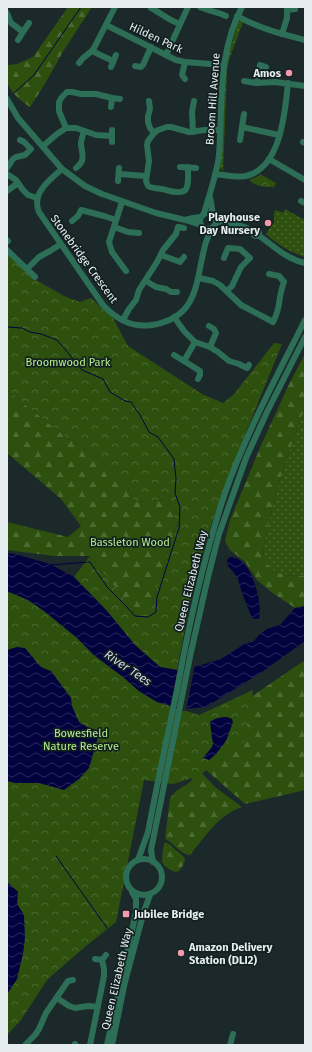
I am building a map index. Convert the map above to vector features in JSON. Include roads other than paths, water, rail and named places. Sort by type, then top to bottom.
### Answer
[{"type":"street","points":[[80,63],[83,58],[92,51],[115,7]]},
{"type":"street","points":[[166,55],[188,7]]},
{"type":"street","points":[[200,7],[208,11],[219,12],[226,16]]},
{"type":"street","name":"Broom Hill Avenue","points":[[202,216],[210,196],[216,174],[224,65],[229,41],[237,16],[242,7]]},
{"type":"street","points":[[281,7],[287,10],[295,9]]},
{"type":"street","points":[[151,8],[180,24]]},
{"type":"street","points":[[282,34],[287,18],[287,10]]},
{"type":"street","points":[[7,13],[11,23],[23,32]]},
{"type":"street","points":[[237,16],[273,31],[305,40]]},
{"type":"street","points":[[18,40],[29,23]]},
{"type":"street","name":"Hilden Park","points":[[106,25],[176,60],[224,65]]},
{"type":"street","points":[[135,66],[141,68],[151,47]]},
{"type":"street","points":[[92,51],[113,61]]},
{"type":"street","points":[[184,62],[182,75],[185,80]]},
{"type":"street","points":[[252,64],[263,66],[256,83]]},
{"type":"street","points":[[244,81],[256,83],[288,83],[305,86]]},
{"type":"street","points":[[216,174],[231,177],[247,176],[258,170],[266,163],[276,147],[283,118],[288,83]]},
{"type":"street","points":[[66,128],[61,117],[59,106],[62,96],[67,92],[96,94],[120,99]]},
{"type":"street","points":[[111,107],[112,98]]},
{"type":"street","points":[[7,99],[18,118],[62,169],[85,186],[122,202],[156,213],[185,220],[209,229],[212,228],[216,222],[213,215],[207,213],[202,216],[185,220]]},
{"type":"street","points":[[149,100],[150,109],[148,122],[154,133]]},
{"type":"street","points":[[185,105],[193,104],[194,132]]},
{"type":"street","points":[[150,109],[157,109]]},
{"type":"street","points":[[240,140],[244,114]]},
{"type":"street","points":[[188,167],[188,185],[181,193],[148,186],[146,184],[149,160],[147,145],[154,133],[167,127],[194,132],[220,130]]},
{"type":"street","points":[[242,127],[279,135]]},
{"type":"street","points":[[43,146],[66,128],[76,128],[96,135],[112,136]]},
{"type":"street","points":[[76,168],[83,165],[81,142],[84,131]]},
{"type":"street","points":[[7,168],[13,159],[25,155],[31,150],[24,142],[20,140]]},
{"type":"street","points":[[269,159],[305,180]]},
{"type":"street","points":[[180,167],[196,168]]},
{"type":"street","points":[[7,174],[14,178],[28,195],[37,198],[41,189],[62,169]]},
{"type":"street","points":[[119,174],[146,176]]},
{"type":"street","points":[[7,191],[18,183]]},
{"type":"street","name":"Broom Hill Avenue","points":[[210,196],[213,215]]},
{"type":"street","name":"Stonebridge Crescent","points":[[37,198],[37,208],[39,212],[103,305],[113,314],[135,325],[148,326],[159,324],[174,317],[190,302],[196,291],[207,241],[212,228]]},
{"type":"street","points":[[122,202],[109,242],[112,252],[126,271]]},
{"type":"street","points":[[74,206],[81,210],[116,220]]},
{"type":"street","points":[[72,221],[78,216],[81,210]]},
{"type":"street","points":[[202,216],[200,221],[202,226]]},
{"type":"street","points":[[216,222],[229,222],[247,228]]},
{"type":"street","name":"Stonebridge Crescent","points":[[202,226],[207,241]]},
{"type":"street","points":[[114,227],[127,235],[140,233]]},
{"type":"street","points":[[123,320],[168,243],[176,234],[178,227]]},
{"type":"street","points":[[258,235],[288,257],[305,263]]},
{"type":"street","points":[[27,269],[39,256],[61,244]]},
{"type":"street","points":[[224,258],[228,248],[240,248],[250,258],[241,267],[232,286],[227,291]]},
{"type":"street","points":[[7,250],[35,277]]},
{"type":"street","points":[[161,255],[180,262],[184,257]]},
{"type":"street","points":[[115,269],[121,264]]},
{"type":"street","points":[[269,274],[279,276],[284,282],[281,288],[281,296],[275,317],[270,329]]},
{"type":"street","points":[[199,278],[213,281],[220,285],[241,305],[273,322]]},
{"type":"street","points":[[146,281],[171,292],[177,292]]},
{"type":"street","points":[[174,317],[184,331],[195,342],[210,347],[229,361],[239,364],[246,369]]},
{"type":"street","name":"Queen Elizabeth Way","points":[[138,860],[148,832],[184,651],[212,533],[224,496],[240,456],[261,409],[305,320]]},
{"type":"street","points":[[209,326],[214,329],[216,333],[210,347]]},
{"type":"street","name":"Queen Elizabeth Way","points":[[153,862],[151,850],[191,652],[219,534],[246,458],[305,336]]},
{"type":"street","points":[[184,361],[195,342]]},
{"type":"street","points":[[174,355],[202,369],[198,379]]},
{"type":"street","points":[[145,859],[153,862],[161,871],[161,882],[158,888],[150,895],[142,896],[132,892],[126,883],[126,872],[132,864],[138,860],[145,859]]},
{"type":"street","name":"Queen Elizabeth Way","points":[[106,1045],[136,912],[136,899],[132,892]]},
{"type":"street","name":"Queen Elizabeth Way","points":[[112,1045],[125,982],[144,911],[150,895]]},
{"type":"street","points":[[90,1045],[104,976],[101,958]]},
{"type":"street","points":[[25,1045],[39,1029],[46,1013],[68,979]]},
{"type":"street","points":[[57,998],[75,1008],[88,1006],[98,1007]]},
{"type":"street","points":[[230,1045],[233,1034]]},
{"type":"water","name":"River Tees","points":[[7,553],[50,564],[74,577],[107,611],[135,645],[160,667],[177,670],[198,666],[221,659],[246,643],[253,642],[267,629],[280,625],[295,608],[305,606],[305,641],[262,672],[206,707],[183,709],[157,702],[139,691],[94,655],[76,637],[44,611],[28,600],[7,591]]},
{"type":"water","points":[[230,557],[237,559],[244,564],[254,581],[259,602],[259,619],[252,618],[238,579],[228,566],[227,560]]},
{"type":"water","points":[[17,647],[25,648],[41,667],[51,671],[71,698],[72,706],[79,722],[98,731],[98,737],[89,768],[79,779],[64,790],[39,783],[15,783],[7,781],[7,650]]},
{"type":"water","points":[[227,717],[232,719],[233,722],[226,741],[216,754],[209,760],[203,758],[212,747],[213,743],[210,722],[218,718]]},
{"type":"water","points":[[7,882],[18,892],[17,904],[24,915],[25,938],[17,979],[7,994]]},
{"type":"waterway","points":[[14,93],[34,75],[81,7]]},
{"type":"waterway","points":[[7,327],[22,328],[57,340],[82,370],[103,379],[110,392],[125,401],[131,402],[149,432],[158,437],[174,459],[176,479],[175,493],[180,507],[179,528],[157,597],[156,612],[148,617],[135,616],[107,587],[90,562],[50,565]]},
{"type":"waterway","points":[[56,856],[107,928]]},
{"type":"place","name":"Amos","points":[[289,73]]},
{"type":"place","name":"Playhouse Day Nursery","points":[[268,223]]},
{"type":"place","name":"Jubilee Bridge","points":[[126,914]]},
{"type":"place","name":"Amazon Delivery Station (DLI2)","points":[[181,953]]},
{"type":"park label","name":"Broomwood Park","points":[[68,362]]},
{"type":"park label","name":"Bassleton Wood","points":[[130,542]]},
{"type":"park label","name":"Bowesfield Nature Reserve","points":[[81,739]]}]
